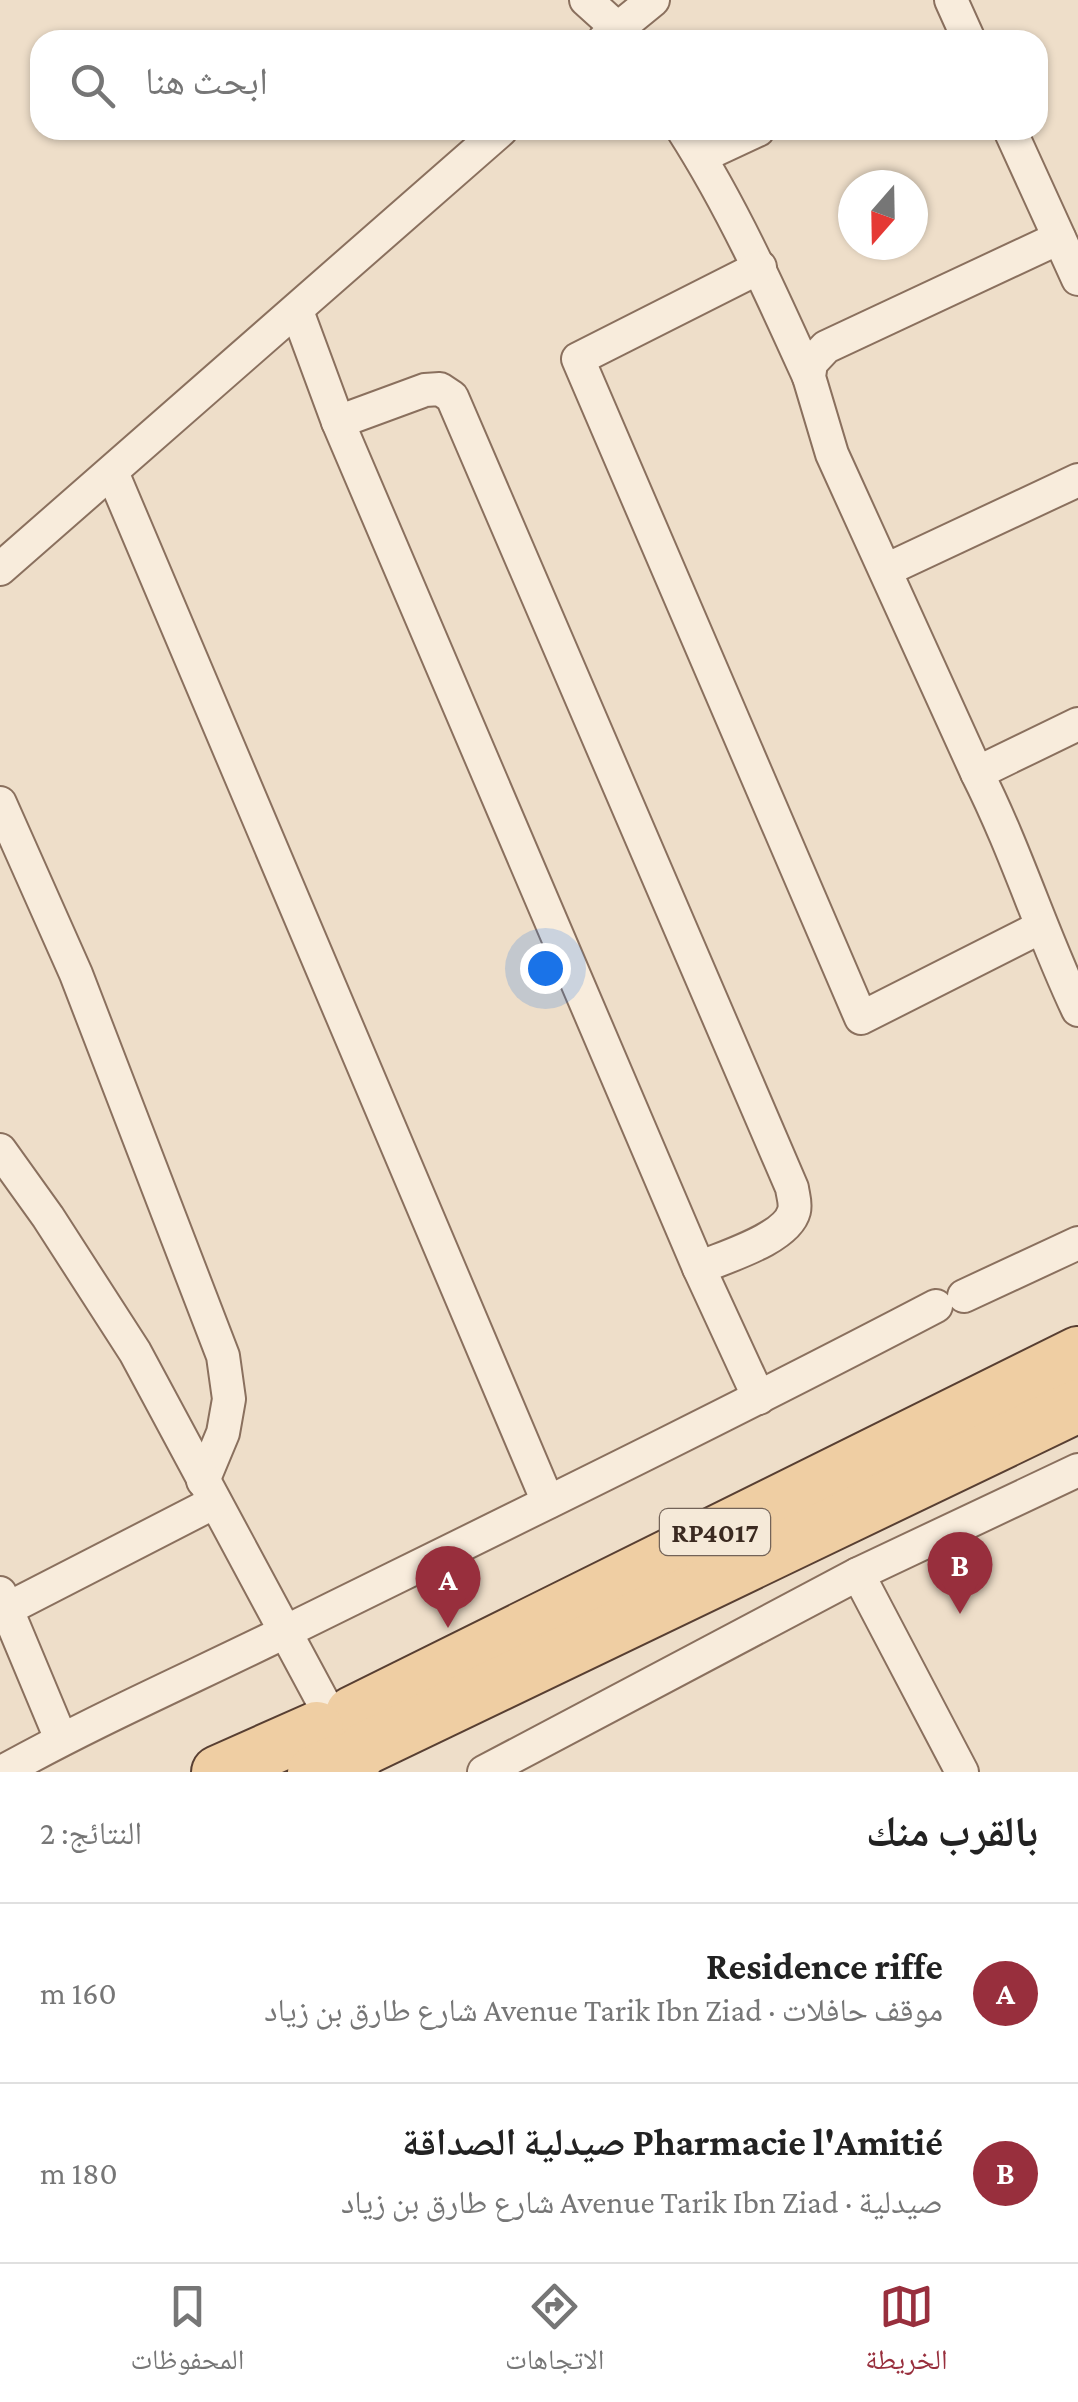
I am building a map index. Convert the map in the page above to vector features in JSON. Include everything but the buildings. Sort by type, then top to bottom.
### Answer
[{"type":"main road","name":"RP4017","points":[[339,1746],[1078,1353]]},
{"type":"main road","name":"RP4017","points":[[218,1772],[299,1734],[339,1746],[1078,1406]]},
{"type":"street","points":[[586,0],[610,30]]},
{"type":"street","points":[[621,30],[653,0]]},
{"type":"street","points":[[951,0],[959,30]]},
{"type":"street","points":[[0,569],[490,140]]},
{"type":"street","points":[[1015,140],[1078,280]]},
{"type":"street","points":[[692,144],[760,267],[809,377],[832,454],[999,815],[1041,926],[1068,965],[1078,1010]]},
{"type":"street","points":[[809,377],[811,363],[826,346],[1059,238]]},
{"type":"street","points":[[760,267],[578,359],[861,1018],[1041,926]]},
{"type":"street","points":[[296,311],[338,422],[758,1398]]},
{"type":"street","points":[[338,422],[425,390],[440,389],[452,397],[792,1188],[796,1207],[790,1220],[772,1237],[700,1268]]},
{"type":"street","points":[[112,472],[548,1502]]},
{"type":"street","points":[[886,570],[1078,480]]},
{"type":"street","points":[[977,773],[1078,724]]},
{"type":"street","points":[[0,803],[76,974],[170,1212],[223,1356],[229,1398],[209,1492],[4,1600],[62,1739]]},
{"type":"street","points":[[0,1150],[135,1352],[284,1632],[339,1746]]},
{"type":"street","points":[[2,1772],[950,1301],[1078,1243]]},
{"type":"street","points":[[484,1772],[858,1574],[1078,1470]]},
{"type":"street","points":[[858,1574],[962,1772]]},
{"type":"place","name":"Pharmacie l'Amitié صيدلية الصداقة","points":[[960,1614]]},
{"type":"place","name":"Residence riffe","points":[[448,1628]]}]
